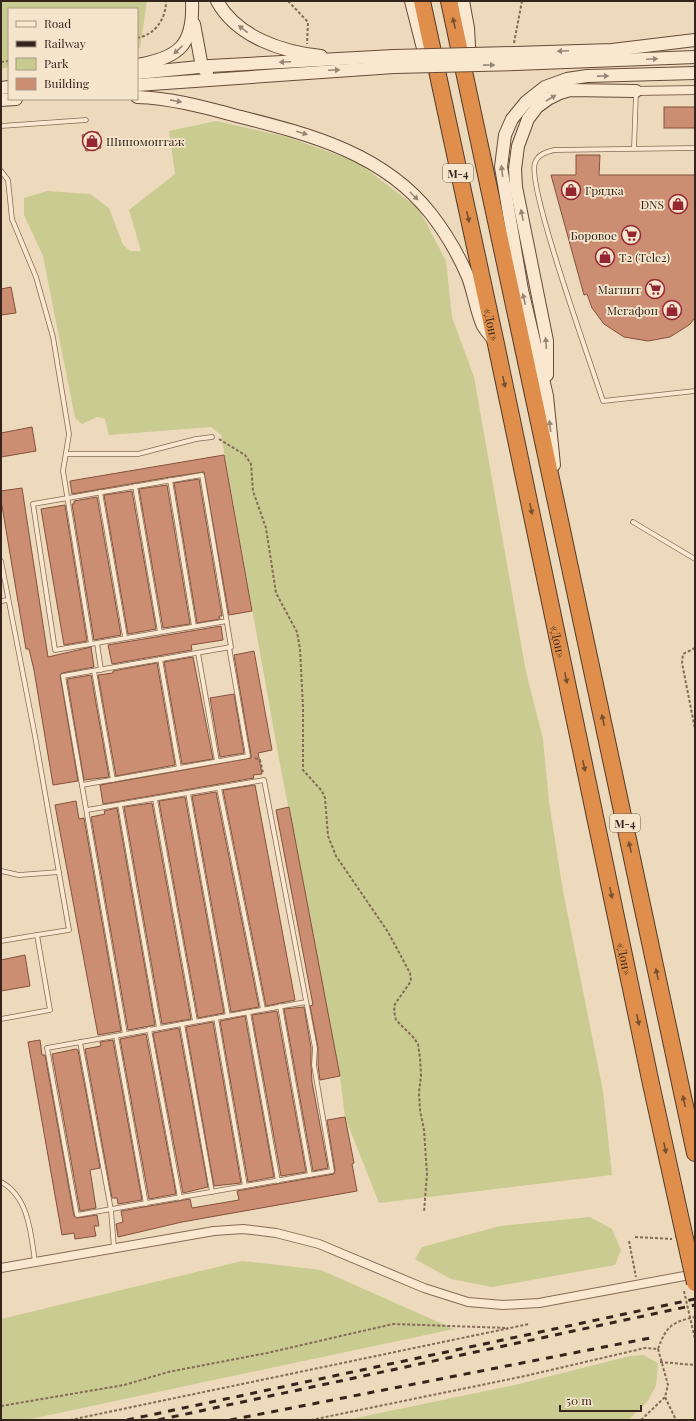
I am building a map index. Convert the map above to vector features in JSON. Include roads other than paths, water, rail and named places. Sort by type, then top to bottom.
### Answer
[{"type":"highway","name":"«Дон»","points":[[422,1],[496,344],[651,1084],[679,1237],[695,1283]]},
{"type":"highway","name":"М-4","points":[[449,1],[695,1153]]},
{"type":"main road","points":[[138,65],[166,59],[178,51],[187,40],[191,27],[192,1]]},
{"type":"main road","points":[[217,1],[233,22],[272,46],[318,56],[360,58],[394,62]]},
{"type":"main road","points":[[411,1],[464,198]]},
{"type":"main road","points":[[463,1],[468,28],[473,116]]},
{"type":"main road","points":[[192,13],[202,67],[211,79]]},
{"type":"main road","points":[[630,48],[695,40]]},
{"type":"main road","points":[[138,85],[514,53],[695,44]]},
{"type":"main road","points":[[514,53],[695,57]]},
{"type":"main road","points":[[138,73],[202,67],[360,58]]},
{"type":"main road","points":[[554,493],[554,456],[547,396],[522,290],[501,167],[505,135],[512,119],[526,102],[546,87],[567,79],[587,76],[695,73]]},
{"type":"main road","points":[[547,396],[547,341],[516,186],[515,169],[518,146],[528,119],[537,108],[560,93],[570,90],[636,91]]},
{"type":"main road","points":[[138,97],[155,98],[187,104],[306,134],[361,156],[391,175],[431,214],[451,245],[468,276],[484,327],[496,344]]},
{"type":"street","points":[[636,91],[695,90]]},
{"type":"street","points":[[1,1268],[214,1231],[244,1229],[276,1233],[319,1244],[424,1288],[468,1302],[503,1305],[539,1303],[637,1281],[695,1274]]},
{"type":"lane","points":[[634,148],[636,91]]},
{"type":"lane","points":[[1,126],[86,120]]},
{"type":"lane","points":[[695,148],[554,150],[542,154],[535,163],[533,178],[543,217],[603,401],[695,391]]},
{"type":"lane","points":[[1,171],[8,180],[12,219],[36,277],[52,337],[69,434],[63,470],[91,644]]},
{"type":"lane","points":[[66,454],[138,454],[196,439],[212,437]]},
{"type":"lane","points":[[82,785],[248,756],[229,647],[231,647],[227,620],[202,475],[33,504],[55,650],[227,620]]},
{"type":"lane","points":[[170,480],[194,626]]},
{"type":"lane","points":[[135,486],[160,632]]},
{"type":"lane","points":[[100,492],[125,637]]},
{"type":"lane","points":[[633,522],[695,559]]},
{"type":"lane","points":[[1,562],[35,736],[69,930],[1,941]]},
{"type":"lane","points":[[1,601],[8,600]]},
{"type":"lane","points":[[97,643],[101,670]]},
{"type":"lane","points":[[125,1034],[63,676],[229,647]]},
{"type":"lane","points":[[198,653],[217,761]]},
{"type":"lane","points":[[160,659],[179,768]]},
{"type":"lane","points":[[94,671],[112,780]]},
{"type":"lane","points":[[86,810],[264,780],[315,1048],[314,1065],[332,1171],[77,1215],[48,1048],[306,1002]]},
{"type":"lane","points":[[219,788],[263,1009]]},
{"type":"lane","points":[[188,793],[228,1016]]},
{"type":"lane","points":[[155,799],[195,1021]]},
{"type":"lane","points":[[120,805],[159,1028]]},
{"type":"lane","points":[[1,871],[19,875],[59,872]]},
{"type":"lane","points":[[1,1019],[50,1010],[37,935]]},
{"type":"lane","points":[[280,1006],[310,1175]]},
{"type":"lane","points":[[248,1012],[278,1181]]},
{"type":"lane","points":[[216,1018],[246,1186]]},
{"type":"lane","points":[[182,1024],[212,1192]]},
{"type":"lane","points":[[149,1029],[180,1198]]},
{"type":"lane","points":[[116,1036],[146,1204]]},
{"type":"lane","points":[[80,1042],[111,1210],[114,1248]]},
{"type":"lane","points":[[1,1182],[8,1185],[24,1207],[35,1262]]},
{"type":"railway","points":[[127,1420],[695,1299]]},
{"type":"railway","points":[[158,1420],[695,1305]]},
{"type":"railway","points":[[230,1420],[650,1338]]},
{"type":"place","name":"Шиномонтаж","points":[[92,141]]},
{"type":"place","name":"Грядка","points":[[571,190]]},
{"type":"place","name":"DNS","points":[[678,204]]},
{"type":"place","name":"Боровое","points":[[631,235]]},
{"type":"place","name":"T2 (Tele2)","points":[[605,257]]},
{"type":"place","name":"Магнит","points":[[655,289]]},
{"type":"place","name":"Мегафон","points":[[672,310]]}]
